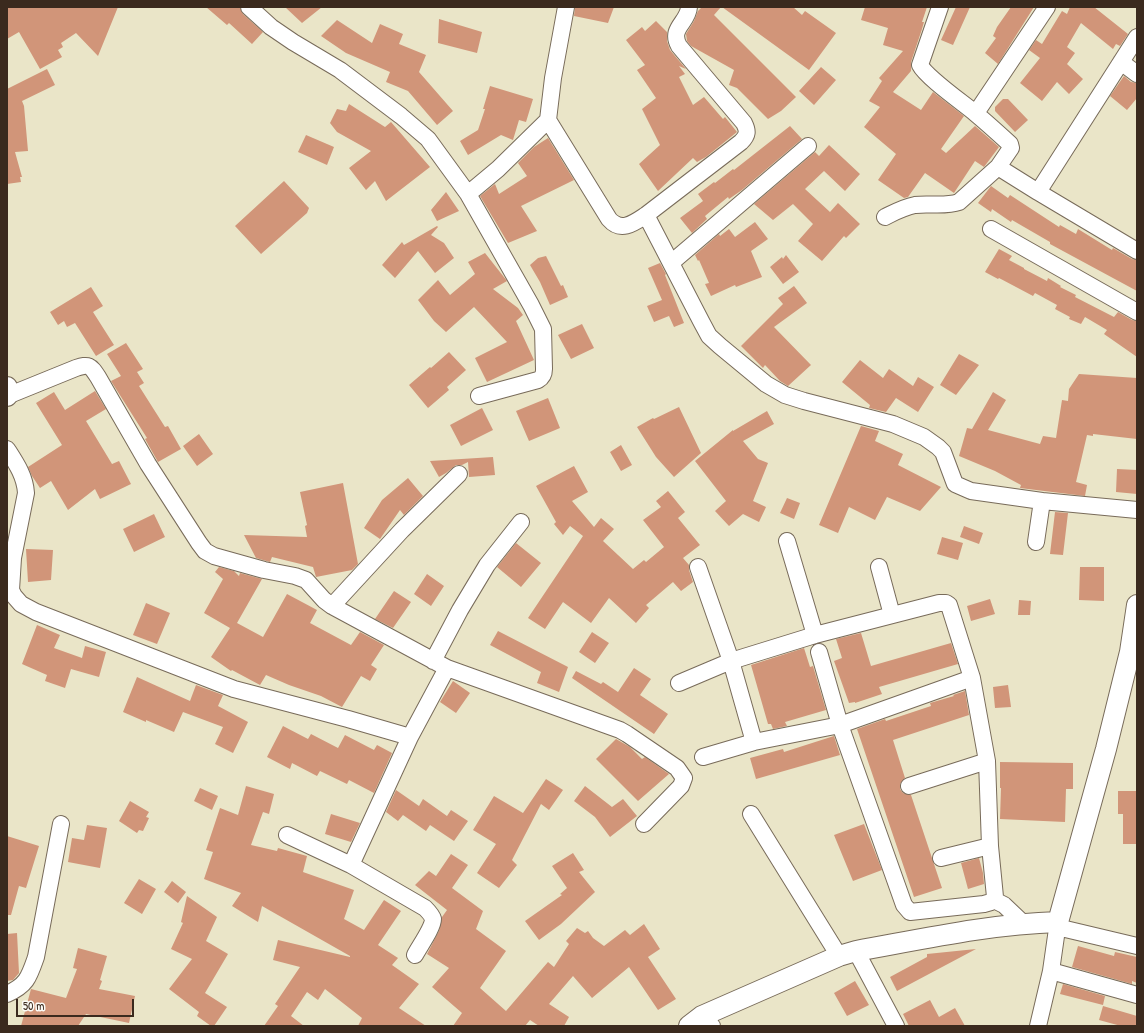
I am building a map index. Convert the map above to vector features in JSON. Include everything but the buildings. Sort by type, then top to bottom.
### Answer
[{"type":"street","points":[[249,7],[272,27],[293,42],[340,70],[401,116],[428,139],[468,194],[532,305],[543,329],[544,374],[542,377],[538,380],[479,396]]},
{"type":"street","points":[[566,7],[553,78],[548,120],[611,222],[619,226],[629,225],[646,215],[741,142],[747,135],[748,130],[744,123],[679,46],[676,40],[675,35],[689,12],[689,7]]},
{"type":"street","points":[[885,217],[908,206],[925,204],[952,205],[959,202],[998,167],[1009,152],[1011,146],[976,114],[929,76],[920,65],[940,7]]},
{"type":"street","points":[[976,114],[1047,7]]},
{"type":"street","points":[[1038,192],[1137,37]]},
{"type":"street","points":[[1121,62],[1137,74]]},
{"type":"street","points":[[468,194],[498,169],[548,120]]},
{"type":"street","points":[[671,263],[808,146]]},
{"type":"street","points":[[998,167],[1137,251]]},
{"type":"street","points":[[646,215],[709,336],[751,372],[775,390],[804,401],[893,424],[924,437],[938,447],[942,452],[957,486],[971,491],[1042,501],[1137,510]]},
{"type":"street","points":[[991,229],[1137,312]]},
{"type":"street","points":[[7,387],[7,396],[76,368],[86,365],[90,366],[98,377],[148,464],[205,551],[214,556],[306,580],[324,600],[332,606],[433,662],[620,730],[678,768],[684,778],[683,782],[644,824]]},
{"type":"street","points":[[7,449],[20,471],[26,489],[13,558],[11,583],[11,590],[21,604],[36,612],[234,689],[410,737]]},
{"type":"street","points":[[332,606],[402,530],[459,474]]},
{"type":"street","points":[[1036,542],[1042,501]]},
{"type":"street","points":[[433,662],[460,610],[487,565],[521,522]]},
{"type":"street","points":[[787,541],[815,635]]},
{"type":"street","points":[[698,567],[731,662],[754,742]]},
{"type":"street","points":[[879,567],[892,615]]},
{"type":"street","points":[[678,683],[731,662],[815,635],[939,603],[947,604],[950,608],[972,678],[987,761],[990,846],[995,897],[994,900]]},
{"type":"street","points":[[1038,1026],[1051,971],[1057,924],[1106,748],[1130,652],[1137,605]]},
{"type":"street","points":[[819,652],[840,725],[904,905],[910,912],[914,912],[984,904],[994,900],[1004,905],[1024,924]]},
{"type":"street","points":[[351,865],[410,737],[447,668]]},
{"type":"street","points":[[703,757],[754,742],[840,725],[972,678]]},
{"type":"street","points":[[909,786],[987,761]]},
{"type":"street","points":[[751,814],[896,1026]]},
{"type":"street","points":[[7,994],[22,986],[29,978],[36,957],[60,824]]},
{"type":"street","points":[[287,835],[351,865],[425,908],[433,920],[415,955]]},
{"type":"street","points":[[941,858],[990,846]]},
{"type":"street","points":[[701,1023],[848,954],[969,931],[1024,924],[1057,924],[1137,946]]},
{"type":"street","points":[[1051,971],[1137,995]]}]
